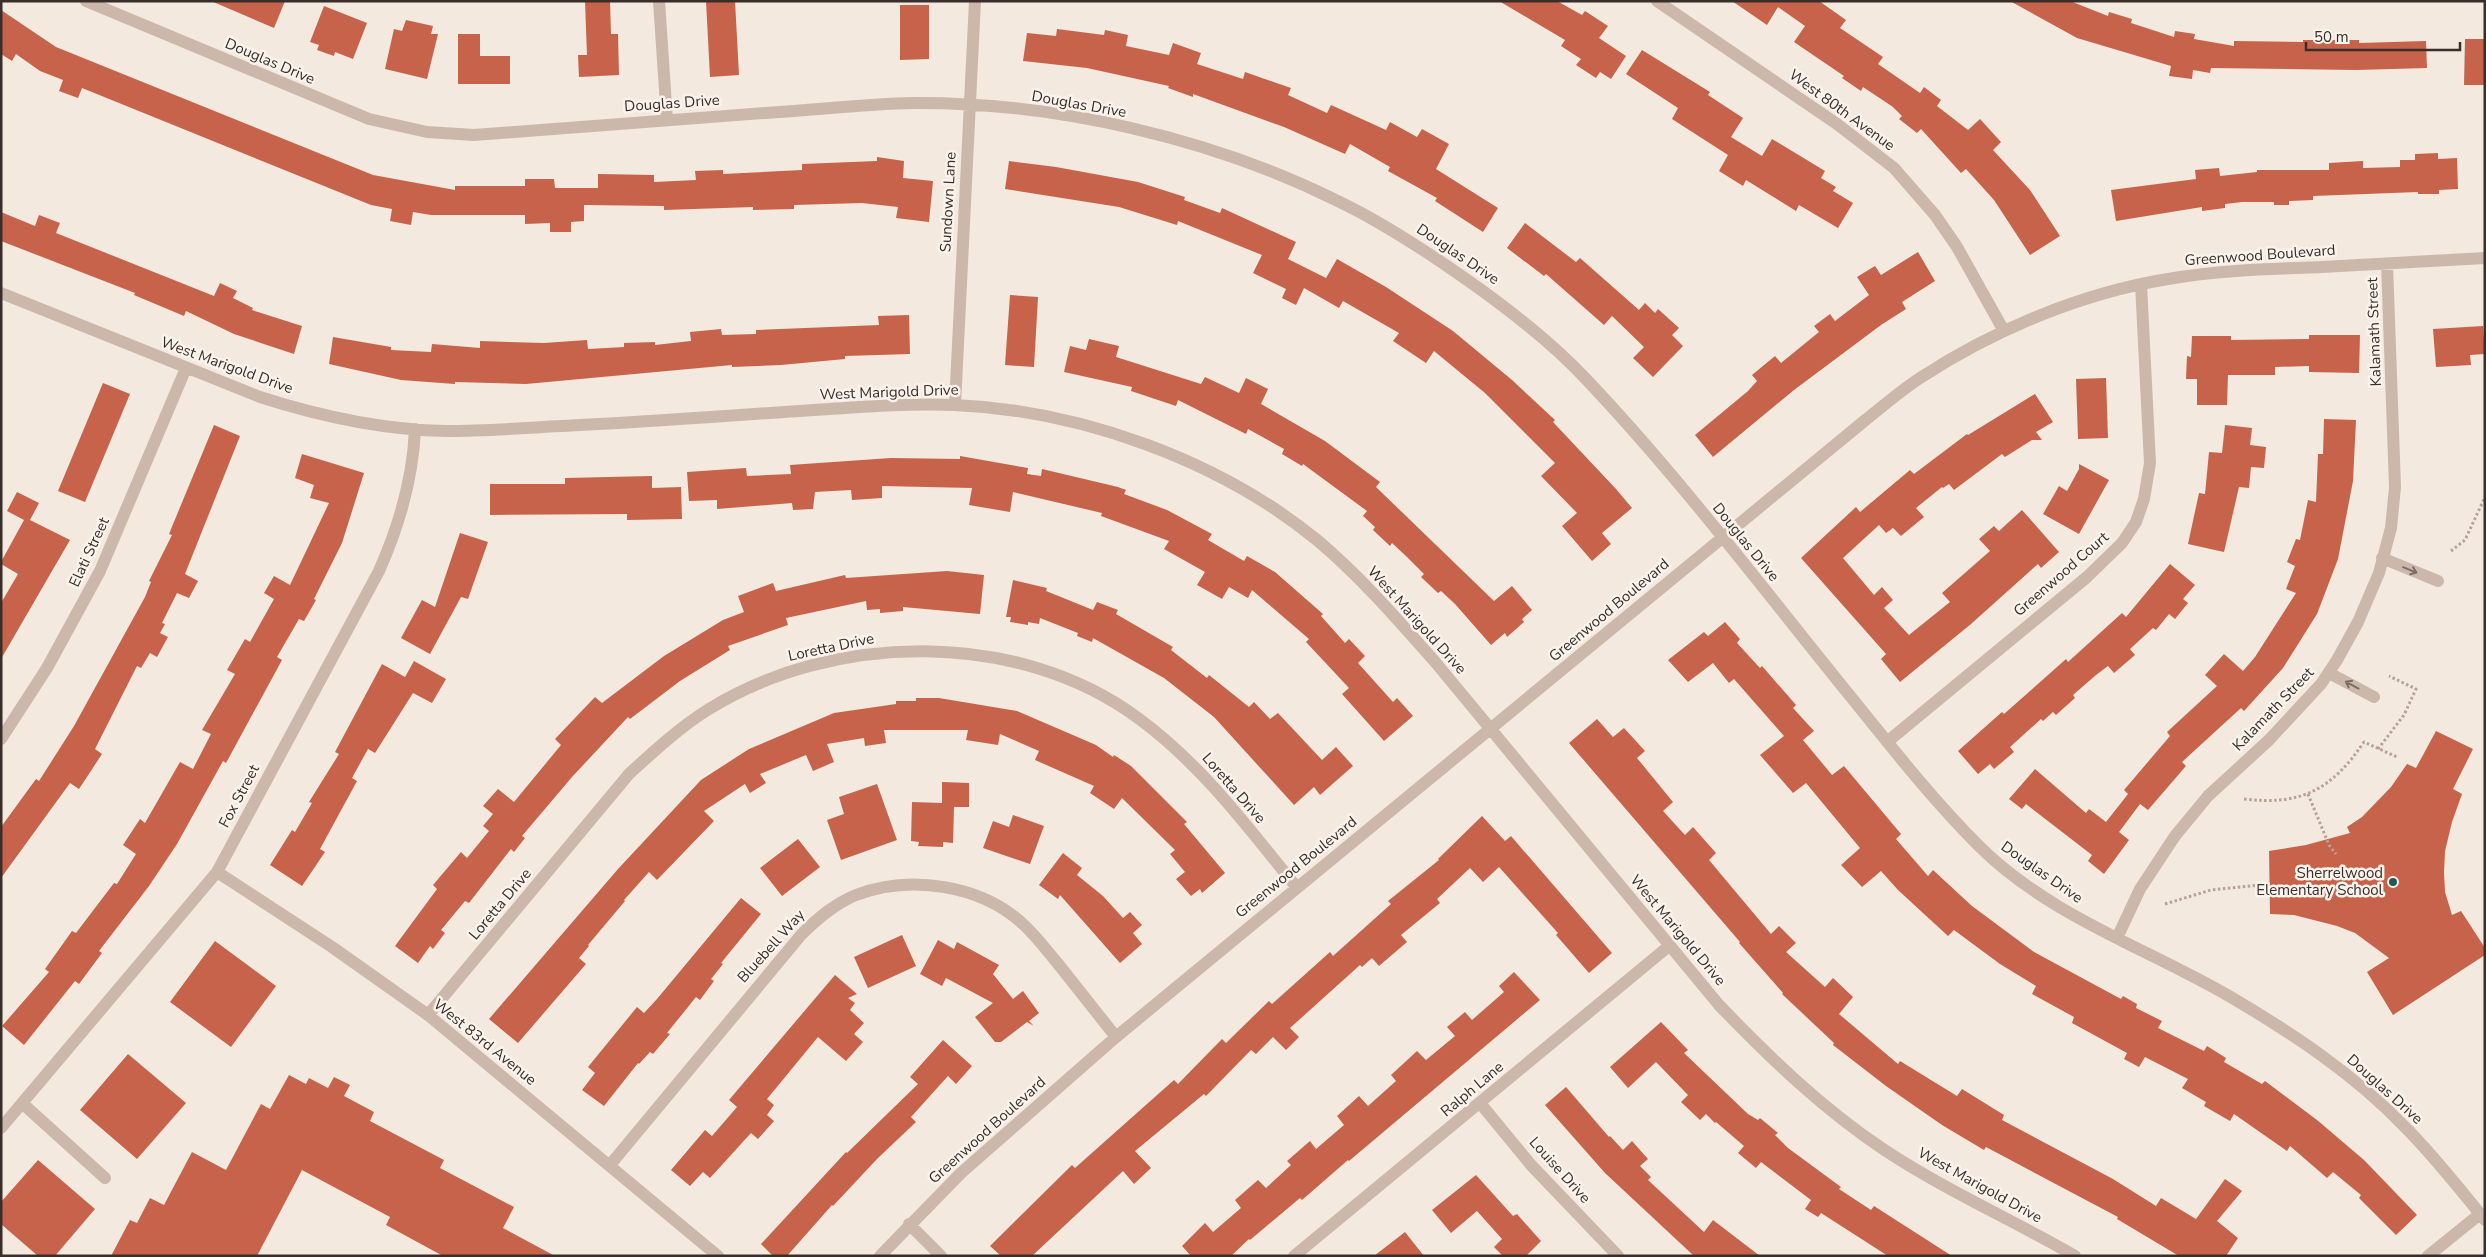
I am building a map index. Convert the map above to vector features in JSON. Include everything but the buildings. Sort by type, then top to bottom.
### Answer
[{"type":"street","name":"Douglas Drive","points":[[86,1],[299,92],[369,119],[408,129],[474,135],[912,103],[970,106],[1072,117],[1140,131],[1209,149],[1304,184],[1344,204],[1412,242],[1497,300],[1581,374],[1722,538],[1887,742],[1975,842],[2008,871],[2059,905],[2117,938],[2225,994],[2282,1029],[2335,1065],[2405,1126],[2482,1217]]},
{"type":"street","points":[[659,1],[667,120]]},
{"type":"street","name":"Sundown Lane","points":[[955,405],[975,1]]},
{"type":"street","name":"West 80th Avenue","points":[[1659,2],[1873,149],[1894,168],[1936,215],[1957,247],[2004,332]]},
{"type":"street","name":"Greenwood Boulevard","points":[[880,1256],[961,1172],[1116,1037],[1863,422],[1919,379],[1957,356],[2004,332],[2053,311],[2141,284],[2215,272],[2485,258]]},
{"type":"street","name":"Kalamath Street","points":[[2117,938],[2140,890],[2175,836],[2208,796],[2270,740],[2322,684],[2358,622],[2391,528],[2395,488],[2388,264]]},
{"type":"street","name":"Greenwood Court","points":[[1887,742],[2088,576],[2122,543],[2136,522],[2144,499],[2150,463],[2141,284]]},
{"type":"street","name":"West Marigold Drive","points":[[1,293],[186,368],[288,406],[372,424],[448,431],[886,406],[955,405],[1029,414],[1078,424],[1133,440],[1173,455],[1220,478],[1272,508],[1316,540],[1388,608],[1669,946],[1719,1005],[1765,1053],[1847,1124],[1931,1179],[2075,1256]]},
{"type":"street","name":"Elati Street","points":[[1,739],[47,668],[100,571],[186,368]]},
{"type":"street","name":"Fox Street","points":[[1,1128],[217,872],[382,563],[409,483],[415,429]]},
{"type":"street","points":[[2382,558],[2438,581]]},
{"type":"street","name":"Loretta Drive","points":[[428,1016],[629,774],[649,756],[709,709],[746,689],[799,669],[868,654],[925,651],[968,654],[1037,669],[1098,693],[1142,721],[1196,767],[1225,798],[1297,888]]},
{"type":"street","points":[[2329,673],[2374,697]]},
{"type":"street","name":"West 83rd Avenue","points":[[217,872],[332,947],[428,1016],[718,1256]]},
{"type":"street","name":"Bluebell Way","points":[[610,1165],[801,935],[819,917],[837,904],[877,888],[902,885],[944,887],[975,895],[1009,913],[1024,924],[1039,941],[1116,1037]]},
{"type":"street","name":"Ralph Lane","points":[[1294,1256],[1669,946]]},
{"type":"street","points":[[22,1103],[105,1178]]},
{"type":"street","name":"Louise Drive","points":[[1480,1103],[1531,1165],[1618,1256]]},
{"type":"street","points":[[2428,1256],[2482,1217]]},
{"type":"street","points":[[909,1224],[941,1256]]},
{"type":"path","points":[[2451,551],[2465,540],[2485,497]]},
{"type":"path","points":[[2378,749],[2404,715],[2416,689],[2389,676]]},
{"type":"path","points":[[2244,800],[2272,800],[2308,794],[2336,777],[2347,766],[2364,742],[2397,757]]},
{"type":"path","points":[[2308,794],[2329,845],[2336,854]]},
{"type":"path","points":[[2165,904],[2211,890],[2269,884]]},
{"type":"place","name":"Sherrelwood Elementary School","points":[[2393,882]]}]
